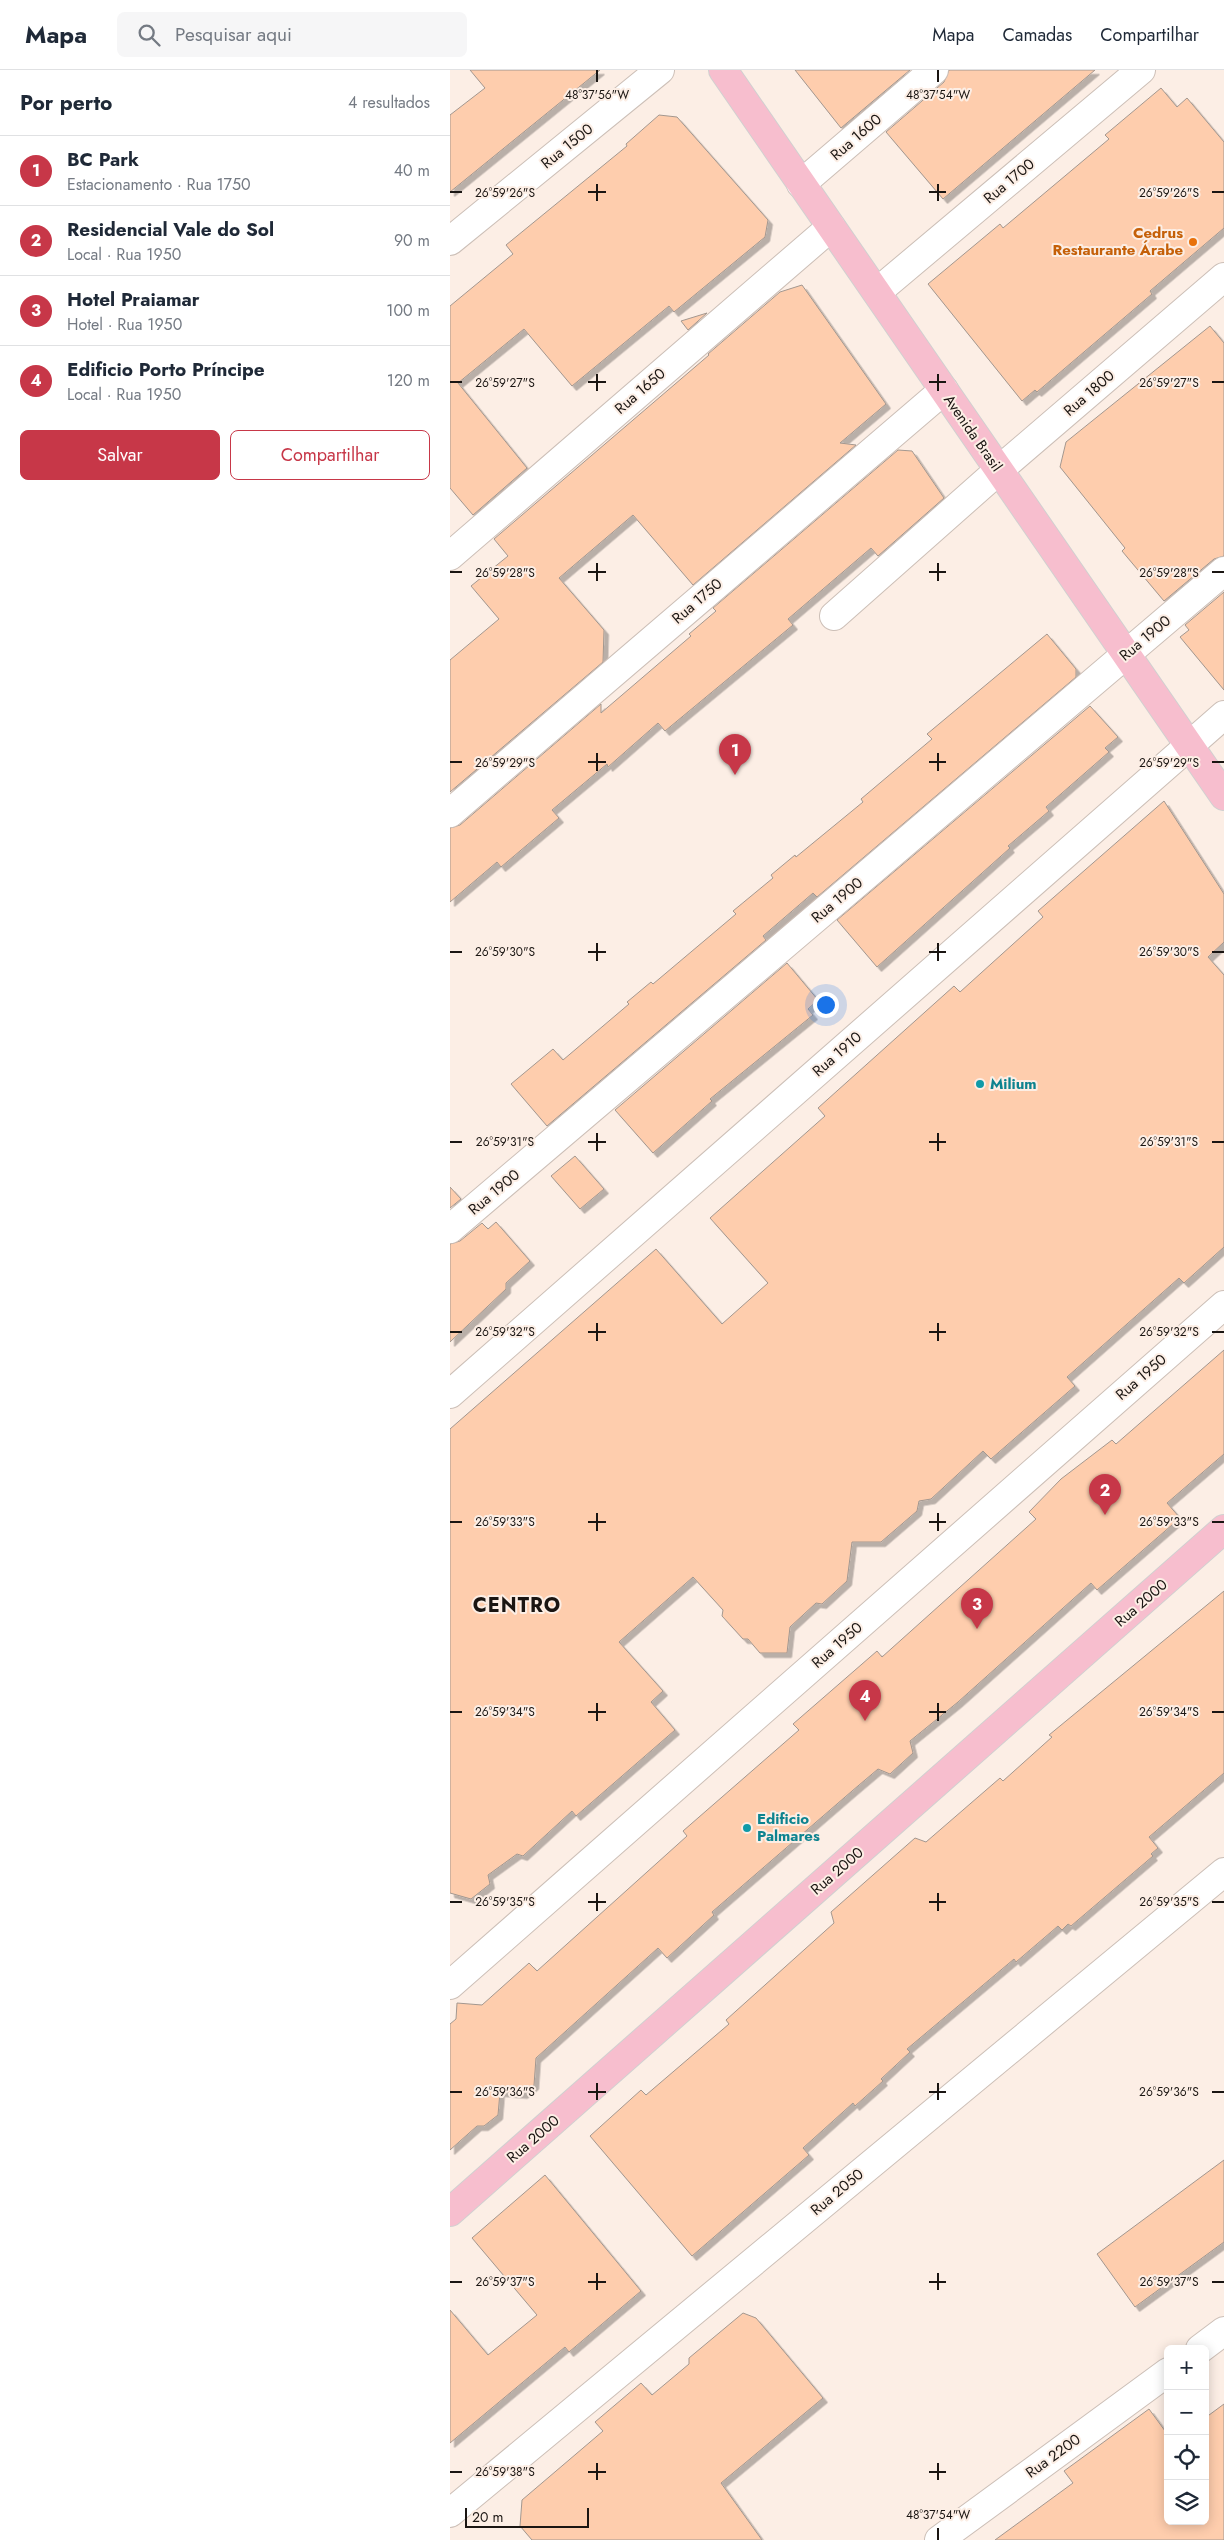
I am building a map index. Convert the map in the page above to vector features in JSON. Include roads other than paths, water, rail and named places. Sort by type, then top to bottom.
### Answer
[{"type":"main road","name":"Avenida Brasil","points":[[723,70],[1224,796]]},
{"type":"main road","name":"Rua 2000","points":[[450,2212],[1224,1529]]},
{"type":"street","name":"Rua 1500","points":[[450,241],[660,70]]},
{"type":"street","name":"Rua 1600","points":[[801,184],[934,70]]},
{"type":"street","name":"Rua 1700","points":[[877,292],[1141,70]]},
{"type":"street","name":"Rua 1650","points":[[450,556],[831,227]]},
{"type":"street","name":"Rua 1800","points":[[834,616],[999,470],[1224,278]]},
{"type":"street","name":"Rua 1750","points":[[450,812],[944,390]]},
{"type":"street","name":"Rua 1900","points":[[450,1230],[1224,571]]},
{"type":"street","name":"Rua 1910","points":[[450,1394],[1224,715]]},
{"type":"street","name":"Rua 1950","points":[[450,1985],[1224,1305]]},
{"type":"street","name":"Rua 2050","points":[[450,2513],[1224,1872]]},
{"type":"street","points":[[1205,2345],[1224,2331]]},
{"type":"street","name":"Rua 2200","points":[[939,2540],[1164,2375]]},
{"type":"place","name":"Cedrus Restaurante Árabe","points":[[1193,242]]},
{"type":"place","name":"BC Park","points":[[735,775]]},
{"type":"place","name":"Milium","points":[[980,1084]]},
{"type":"place","name":"Residencial Vale do Sol","points":[[1105,1515]]},
{"type":"place","name":"Hotel Praiamar","points":[[977,1629]]},
{"type":"place","name":"Edificio Porto Príncipe","points":[[865,1721]]},
{"type":"place","name":"Edificio Palmares","points":[[747,1828]]},
{"type":"district","name":"CENTRO","points":[[517,1605]]}]
